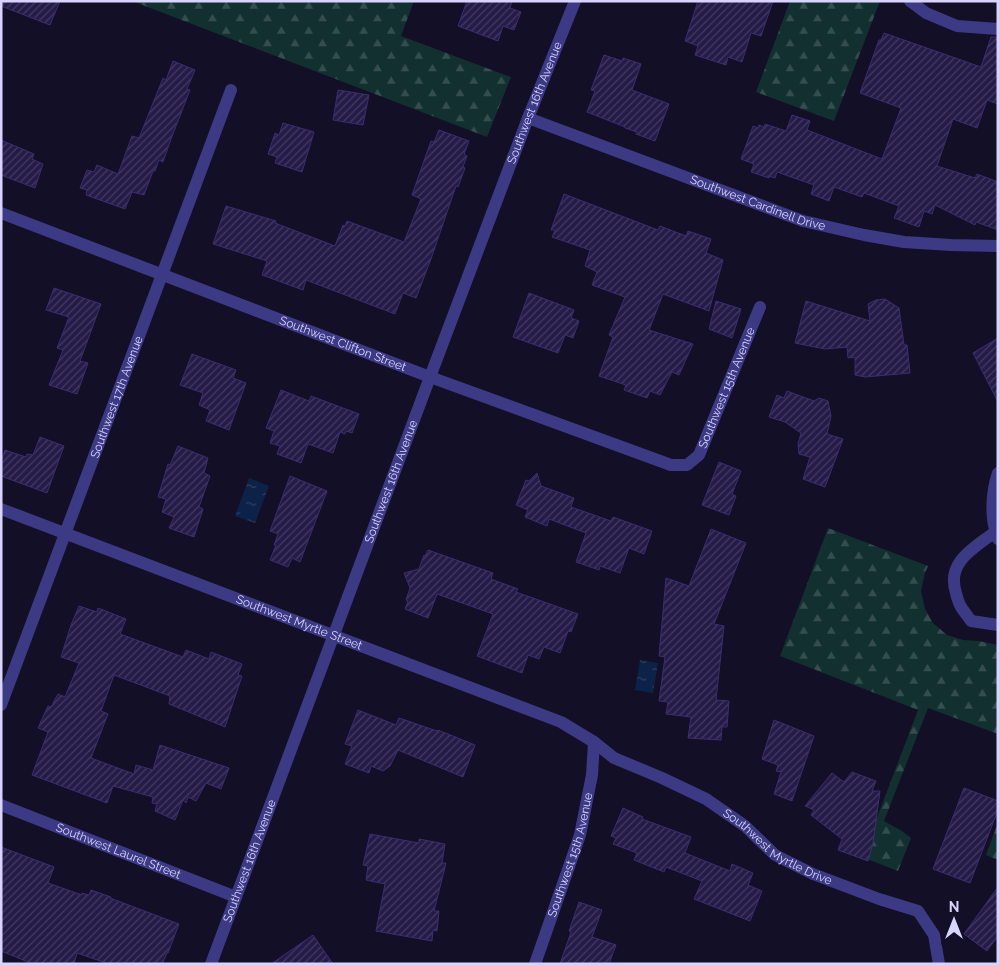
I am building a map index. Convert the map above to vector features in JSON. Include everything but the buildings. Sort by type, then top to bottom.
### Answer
[{"type":"street","name":"Southwest 16th Avenue","points":[[211,964],[430,377],[574,1]]},
{"type":"street","points":[[910,1],[926,13],[957,26],[998,29]]},
{"type":"street","name":"Southwest 17th Avenue","points":[[1,705],[67,533],[161,274],[231,90]]},
{"type":"street","name":"Southwest Cardinell Drive","points":[[528,118],[803,221],[864,236],[904,242],[998,246]]},
{"type":"street","name":"Southwest Clifton Street","points":[[1,213],[430,377],[671,465],[687,465]]},
{"type":"street","name":"Southwest 15th Avenue","points":[[687,465],[699,455],[760,307]]},
{"type":"street","points":[[998,473],[992,494],[992,510],[996,536],[971,550],[959,563],[953,578],[960,605],[971,621],[998,625]]},
{"type":"street","name":"Southwest Myrtle Street","points":[[1,509],[561,722],[594,742]]},
{"type":"street","name":"Southwest 15th Avenue","points":[[535,964],[580,835],[592,775],[594,742]]},
{"type":"street","name":"Southwest Myrtle Drive","points":[[594,742],[614,758],[706,799],[745,826],[775,855],[813,874],[879,899],[918,911],[934,935],[939,964]]},
{"type":"street","name":"Southwest Laurel Street","points":[[1,805],[236,897]]},
{"type":"green space","points":[[132,1],[414,1],[401,36],[511,77],[487,137]]},
{"type":"green space","points":[[790,1],[880,1],[834,121],[756,92]]},
{"type":"green space","points":[[828,528],[928,566],[921,591],[925,609],[933,623],[947,635],[963,640],[998,645],[998,734],[928,708],[884,821],[911,838],[898,871],[862,857],[918,710],[780,656]]},
{"type":"green space","points":[[998,822],[998,860],[986,855]]},
{"type":"water","points":[[249,478],[269,486],[255,523],[235,516]]},
{"type":"water","points":[[640,660],[658,663],[653,693],[635,690]]}]
